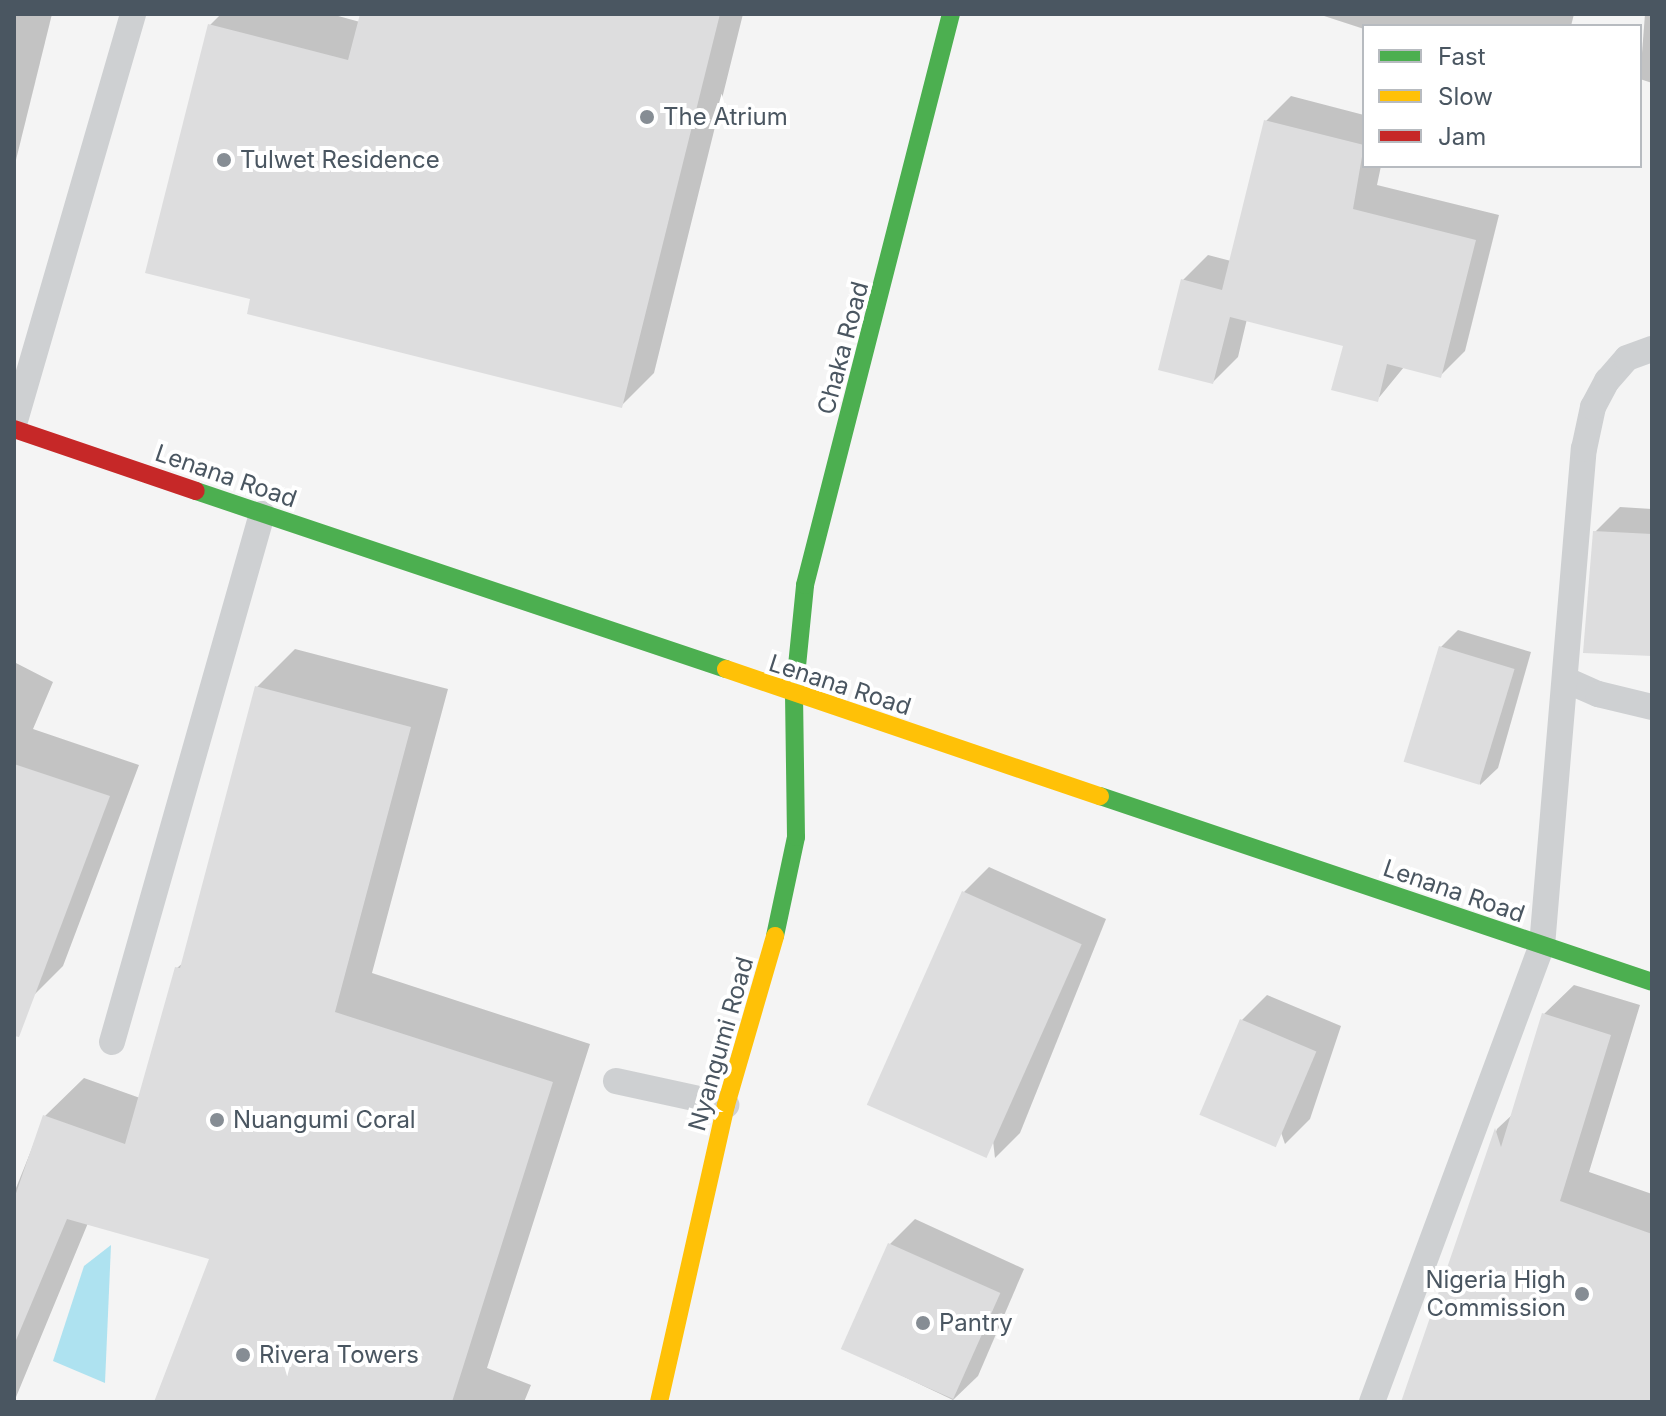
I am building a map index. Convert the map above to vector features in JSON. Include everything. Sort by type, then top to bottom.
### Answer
[{"type":"street","name":"Chaka Road","points":[[794,696],[805,585],[951,14]]},
{"type":"street","name":"Lenana Road","points":[[14,426],[794,696],[1652,982]]},
{"type":"street","name":"Nyangumi Road","points":[[659,1402],[726,1105],[772,952],[796,837],[794,696]]},
{"type":"lane","points":[[14,426],[133,14]]},
{"type":"lane","points":[[1372,1402],[1542,946],[1584,449],[1593,407],[1627,358],[1652,349]]},
{"type":"lane","points":[[112,1042],[262,514]]},
{"type":"lane","points":[[1566,680],[1598,694],[1652,707]]},
{"type":"lane","points":[[616,1081],[726,1105]]},
{"type":"water","points":[[111,1245],[105,1383],[53,1361],[84,1266]]},
{"type":"building","points":[[360,14],[720,14],[622,408],[247,314],[250,299],[145,273],[208,24],[348,60]]},
{"type":"building","points":[[1264,120],[1362,144],[1353,209],[1476,240],[1441,378],[1387,364],[1378,402],[1331,390],[1343,346],[1230,317],[1213,384],[1158,370],[1181,279],[1222,290]]},
{"type":"building","points":[[1593,531],[1652,534],[1652,656],[1583,653]]},
{"type":"building","points":[[1439,646],[1515,669],[1479,785],[1404,762]]},
{"type":"building","points":[[255,686],[411,727],[335,1012],[553,1082],[452,1402],[154,1402],[209,1259],[67,1219],[14,1345],[14,1199],[43,1115],[125,1144],[175,967],[180,968]]},
{"type":"building","points":[[14,764],[110,796],[19,1037],[14,1036]]},
{"type":"building","points":[[962,891],[1082,944],[986,1158],[867,1105]]},
{"type":"building","points":[[1542,1013],[1611,1035],[1560,1201],[1652,1234],[1652,1402],[1401,1402],[1495,1128],[1501,1147]]},
{"type":"building","points":[[1240,1019],[1316,1051],[1276,1147],[1199,1115]]},
{"type":"building","name":"Pantry","points":[[888,1243],[1000,1293],[953,1399],[841,1349]]},
{"type":"traffic: fast","points":[[775,936],[796,837],[794,696],[805,585],[951,14]]},
{"type":"traffic: fast","points":[[196,491],[726,669]]},
{"type":"traffic: fast","points":[[1100,796],[1652,982]]},
{"type":"traffic: slow","points":[[726,669],[1100,796]]},
{"type":"traffic: slow","points":[[659,1402],[726,1105],[775,936]]},
{"type":"traffic: jam","points":[[14,429],[196,491]]},
{"type":"place","name":"The Atrium","points":[[647,117]]},
{"type":"place","name":"Tulwet Residence","points":[[224,160]]},
{"type":"place","name":"Nuangumi Coral","points":[[217,1120]]},
{"type":"place","name":"Nigeria High Commission","points":[[1582,1294]]},
{"type":"place","name":"Pantry","points":[[923,1323]]},
{"type":"place","name":"Rivera Towers","points":[[243,1355]]}]
